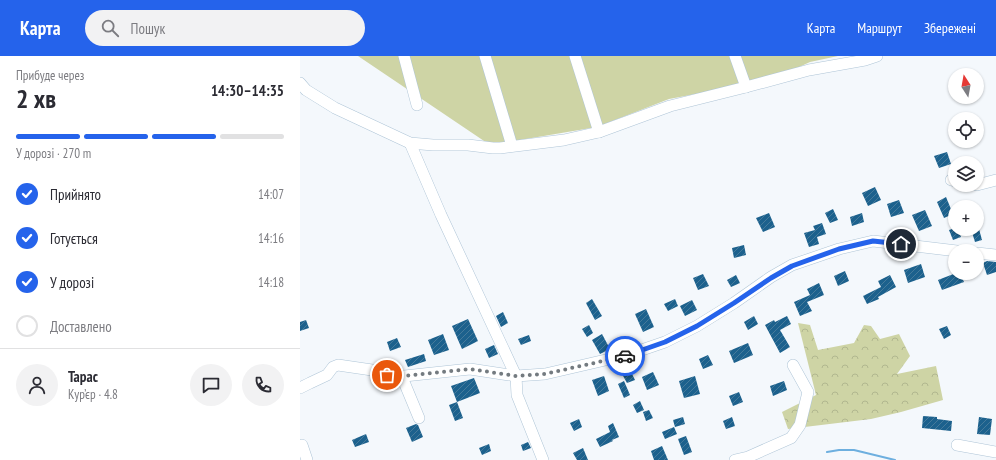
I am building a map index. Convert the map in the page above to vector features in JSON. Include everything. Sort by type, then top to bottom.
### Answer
[{"type":"street","points":[[404,56],[417,105]]},
{"type":"street","points":[[485,56],[512,146]]},
{"type":"street","points":[[575,56],[599,132]]},
{"type":"street","points":[[734,56],[746,87]]},
{"type":"street","points":[[300,83],[306,90],[335,108],[410,143],[433,145],[468,145],[493,148],[564,140],[599,132],[670,106],[809,70],[865,60],[877,56]]},
{"type":"street","points":[[410,143],[441,215],[516,376],[517,395],[542,460]]},
{"type":"street","points":[[984,183],[996,180]]},
{"type":"street","points":[[300,388],[327,375],[333,367],[338,365],[372,370],[395,377],[470,369],[516,376],[545,374],[627,356],[665,342],[709,318],[792,266],[839,249],[873,241],[948,250]]},
{"type":"street","points":[[984,254],[996,256]]},
{"type":"street","points":[[735,460],[791,438],[800,424],[808,392],[794,365]]},
{"type":"street","points":[[402,377],[419,418]]},
{"type":"street","points":[[302,445],[307,460]]},
{"type":"street","points":[[957,445],[996,452]]},
{"type":"green space","points":[[358,56],[838,56],[810,62],[771,80],[669,99],[597,127],[490,145]]},
{"type":"green space","points":[[798,323],[810,325],[818,350],[854,343],[864,325],[871,326],[880,339],[899,334],[910,356],[897,374],[936,366],[943,400],[871,419],[788,429],[782,412],[816,395]]},
{"type":"building","points":[[947,152],[948,165],[939,168],[934,156]]},
{"type":"building","points":[[875,187],[881,200],[868,206],[862,193]]},
{"type":"building","points":[[946,197],[948,202],[948,216],[944,218],[937,202]]},
{"type":"building","points":[[899,200],[904,213],[891,217],[887,204]]},
{"type":"building","points":[[833,209],[838,220],[830,223],[825,213]]},
{"type":"building","points":[[925,210],[932,226],[919,231],[912,215]]},
{"type":"building","points":[[769,213],[775,227],[763,232],[756,218]]},
{"type":"building","points":[[862,213],[864,222],[852,226],[850,217]]},
{"type":"building","points":[[822,223],[826,234],[817,237],[819,244],[809,247],[804,233],[815,230],[813,226]]},
{"type":"building","points":[[951,236],[961,236],[961,237],[953,240]]},
{"type":"building","points":[[973,236],[981,236],[982,240],[975,242]]},
{"type":"building","points":[[744,245],[746,255],[734,258],[732,248]]},
{"type":"building","points":[[987,261],[996,262],[996,272],[987,275],[984,262]]},
{"type":"building","points":[[921,264],[925,277],[908,283],[904,270]]},
{"type":"building","points":[[845,271],[849,281],[838,286],[834,276]]},
{"type":"building","points":[[703,274],[709,286],[698,290],[693,278]]},
{"type":"building","points":[[736,275],[740,283],[731,287],[727,280]]},
{"type":"building","points":[[890,275],[896,287],[878,297],[879,299],[867,304],[863,296],[881,287],[878,281]]},
{"type":"building","points":[[948,276],[948,280],[963,280],[964,282],[942,290],[938,280]]},
{"type":"building","points":[[819,283],[824,295],[807,302],[812,311],[800,316],[794,302],[810,295],[807,289]]},
{"type":"building","points":[[592,299],[602,316],[595,320],[586,303]]},
{"type":"building","points":[[675,299],[678,306],[668,311],[664,304]]},
{"type":"building","points":[[692,300],[697,310],[685,316],[680,306]]},
{"type":"building","points":[[646,309],[654,327],[643,332],[635,314]]},
{"type":"building","points":[[503,312],[508,323],[501,327],[496,316]]},
{"type":"building","points":[[754,316],[758,324],[748,330],[744,322]]},
{"type":"building","points":[[787,316],[791,324],[780,330],[790,347],[780,353],[765,325],[774,320],[775,322]]},
{"type":"building","points":[[468,319],[478,341],[462,349],[452,326]]},
{"type":"building","points":[[306,320],[309,328],[300,331],[300,322]]},
{"type":"building","points":[[589,325],[593,333],[587,337],[582,329]]},
{"type":"building","points":[[947,326],[951,335],[944,339],[939,329]]},
{"type":"building","points":[[443,334],[449,350],[434,355],[428,340]]},
{"type":"building","points":[[602,334],[610,349],[600,354],[592,340]]},
{"type":"building","points":[[529,335],[531,341],[521,345],[518,339]]},
{"type":"building","points":[[397,338],[401,347],[390,351],[387,342]]},
{"type":"building","points":[[748,343],[753,355],[734,363],[729,351]]},
{"type":"building","points":[[494,345],[498,354],[489,358],[485,349]]},
{"type":"building","points":[[424,354],[426,361],[408,367],[405,360]]},
{"type":"building","points":[[708,355],[713,365],[703,369],[699,359]]},
{"type":"building","points":[[630,370],[635,380],[627,383],[622,374]]},
{"type":"building","points":[[653,372],[659,385],[647,390],[642,377]]},
{"type":"building","points":[[604,376],[609,391],[598,396],[592,380]]},
{"type":"building","points":[[695,376],[700,394],[684,398],[679,381]]},
{"type":"building","points":[[474,378],[480,393],[457,402],[451,386]]},
{"type":"building","points":[[624,381],[630,395],[624,398],[618,384]]},
{"type":"building","points":[[784,381],[787,390],[773,396],[770,386]]},
{"type":"building","points":[[739,392],[743,402],[733,406],[729,396]]},
{"type":"building","points":[[640,401],[644,410],[637,413],[633,405]]},
{"type":"building","points":[[457,402],[463,418],[455,421],[449,405]]},
{"type":"building","points":[[649,410],[653,418],[646,421],[643,412]]},
{"type":"building","points":[[923,416],[937,417],[937,419],[952,421],[951,431],[922,428]]},
{"type":"building","points":[[683,417],[685,424],[675,427],[673,420]]},
{"type":"building","points":[[732,417],[735,426],[726,429],[723,421]]},
{"type":"building","points":[[979,417],[992,419],[990,435],[977,434]]},
{"type":"building","points":[[579,419],[582,427],[574,431],[570,423]]},
{"type":"building","points":[[613,423],[619,437],[600,447],[596,439],[610,432],[608,426]]},
{"type":"building","points":[[416,424],[418,425],[423,437],[412,442],[406,428]]},
{"type":"building","points":[[674,427],[677,434],[665,439],[662,432]]},
{"type":"building","points":[[366,434],[369,442],[355,447],[352,440]]},
{"type":"building","points":[[686,436],[692,452],[684,455],[678,439]]},
{"type":"building","points":[[528,442],[531,448],[523,451],[521,445]]},
{"type":"building","points":[[489,444],[491,451],[482,455],[479,448]]},
{"type":"building","points":[[662,446],[668,460],[654,460],[651,451]]},
{"type":"building","points":[[583,448],[588,460],[577,460],[573,453]]},
{"type":"waterway","points":[[827,452],[854,450],[895,460]]},
{"type":"way so far","points":[[387,375],[395,377],[470,369],[516,376],[545,374],[625,356]]},
{"type":"route","points":[[625,356],[665,342],[697,326],[792,266],[839,249],[873,241],[901,244]]}]
